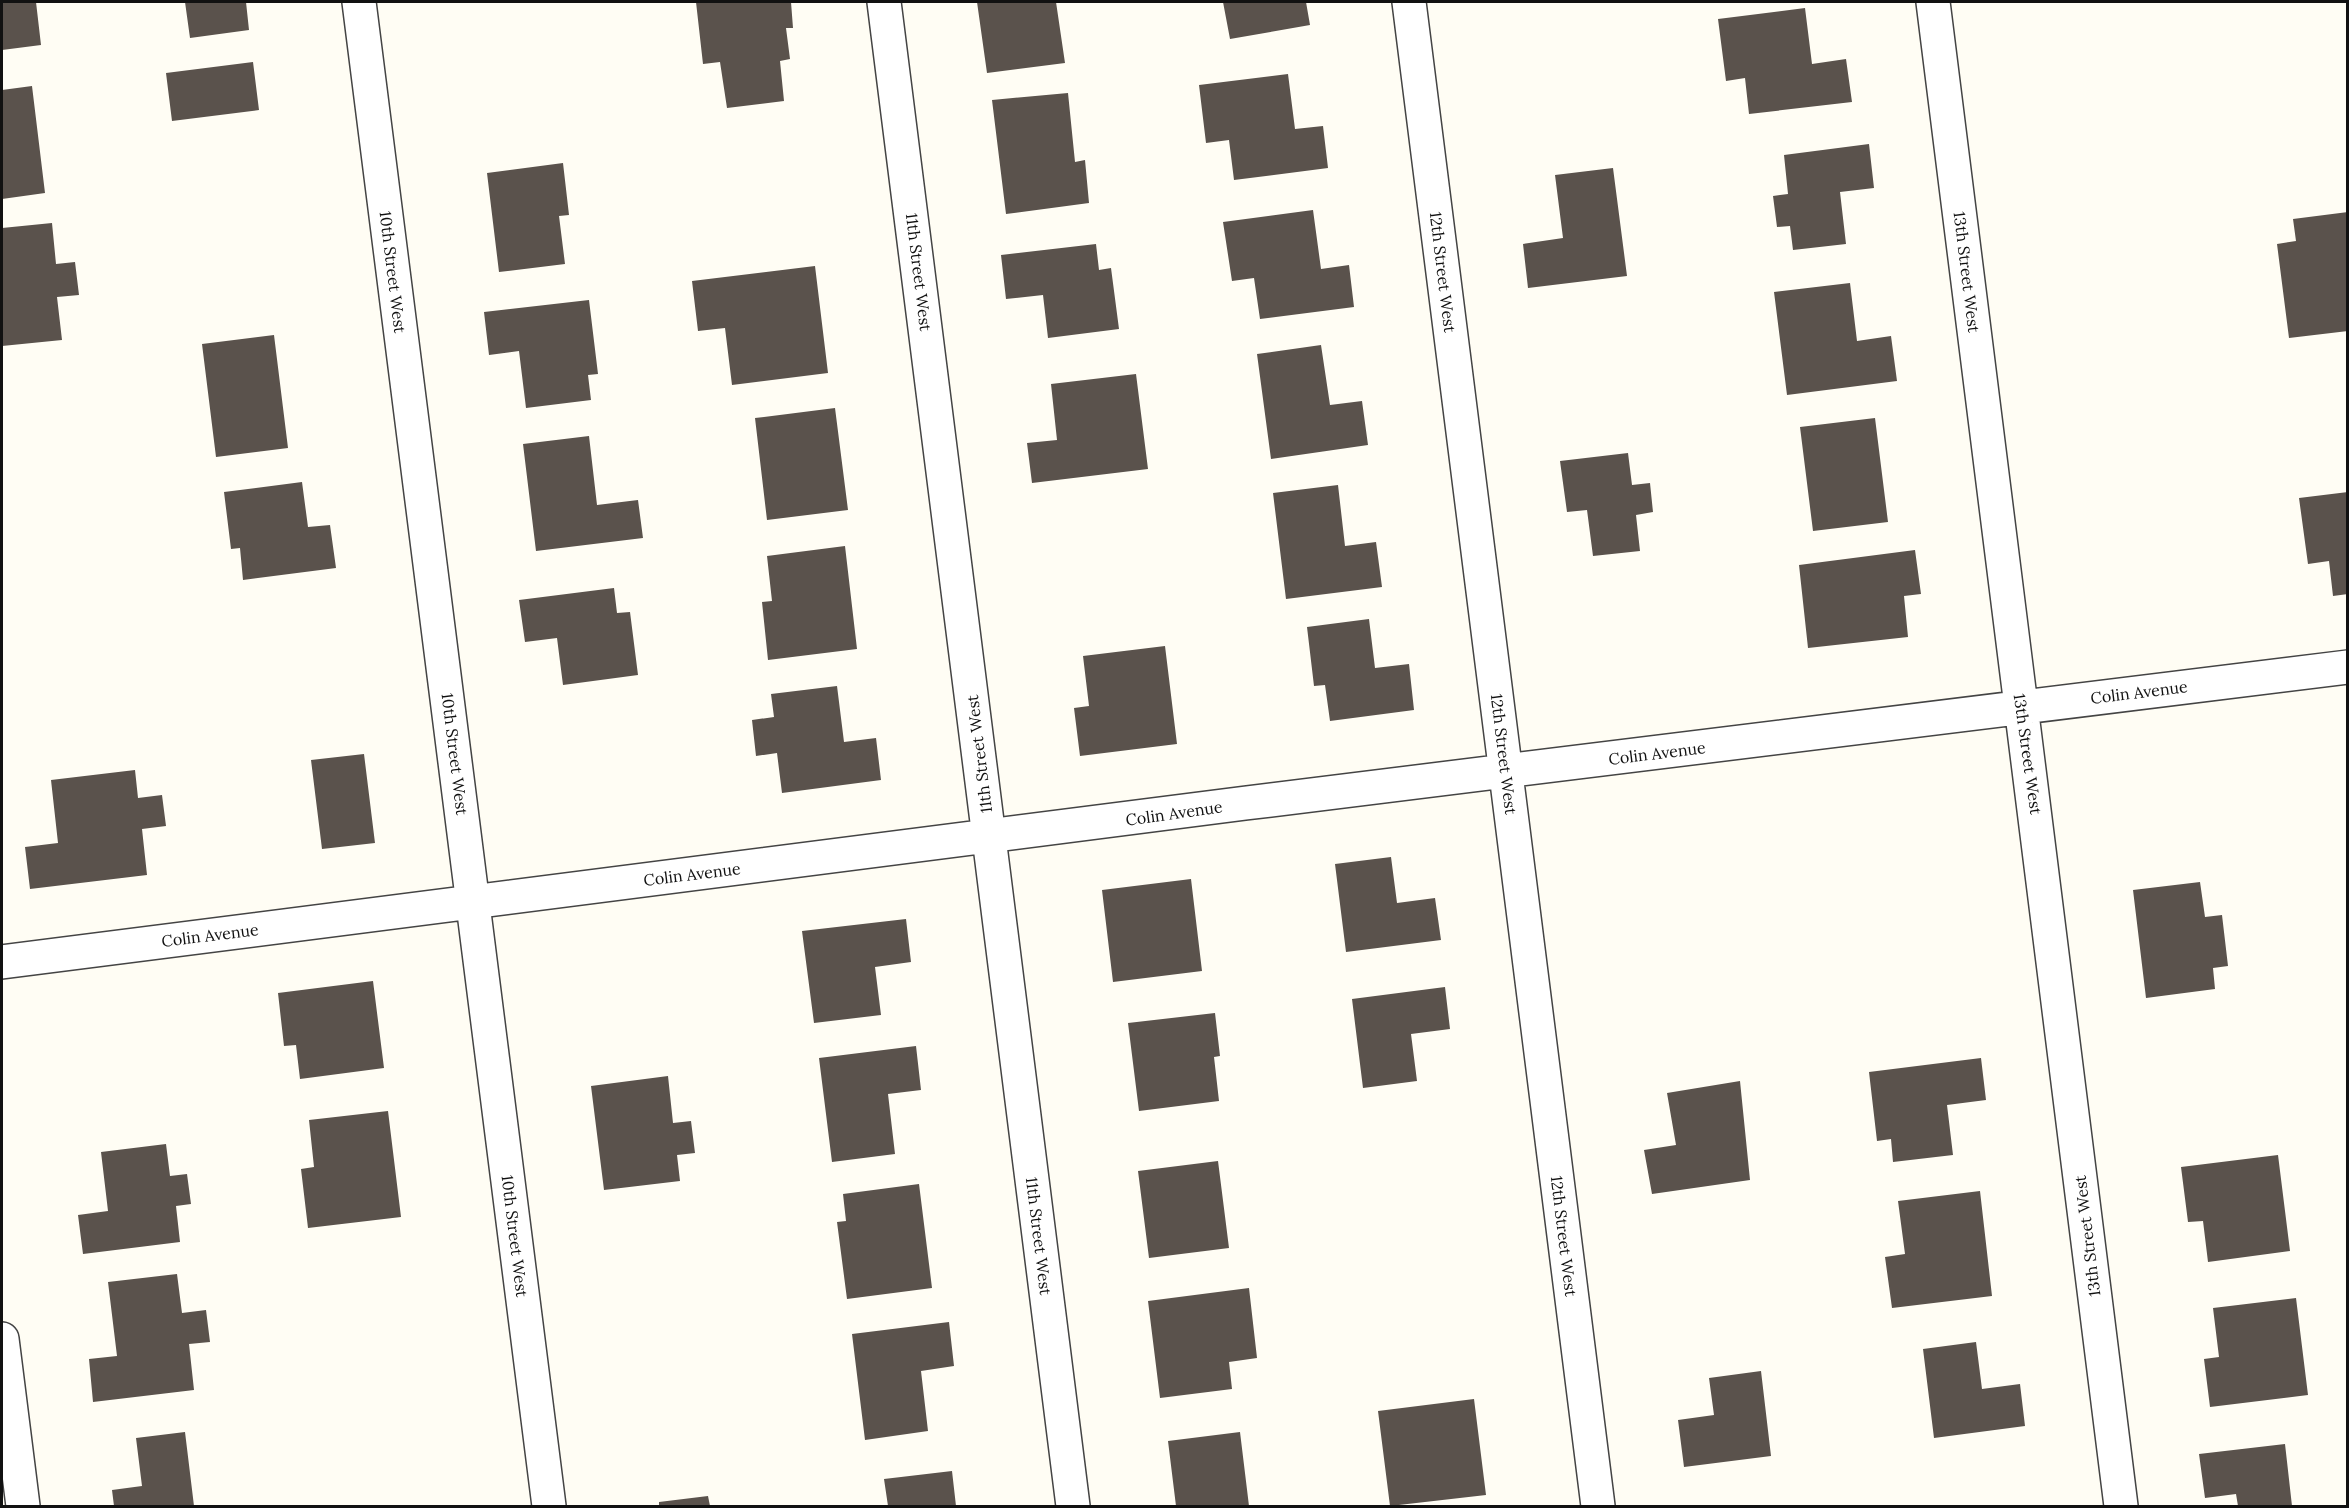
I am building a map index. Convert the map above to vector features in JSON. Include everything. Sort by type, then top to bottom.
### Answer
[{"type":"street","name":"10th Street West","points":[[359,2],[549,1506]]},
{"type":"street","name":"11th Street West","points":[[884,2],[1073,1506]]},
{"type":"street","name":"12th Street West","points":[[1409,2],[1598,1506]]},
{"type":"street","name":"13th Street West","points":[[1933,2],[2121,1506]]},
{"type":"street","name":"Colin Avenue","points":[[2,962],[2021,706],[2348,667]]},
{"type":"street","points":[[2,1339],[15,1501]]},
{"type":"building","points":[[2,2],[36,2],[41,45],[2,50]]},
{"type":"building","points":[[185,2],[246,2],[249,30],[190,38]]},
{"type":"building","points":[[696,2],[791,2],[793,28],[786,28],[790,59],[780,61],[784,101],[727,108],[720,62],[703,64]]},
{"type":"building","points":[[977,2],[1056,2],[1065,63],[987,73]]},
{"type":"building","points":[[1223,2],[1306,2],[1310,25],[1230,39]]},
{"type":"building","points":[[1805,8],[1812,64],[1846,59],[1852,102],[1749,114],[1745,78],[1726,81],[1718,19]]},
{"type":"building","points":[[253,62],[259,110],[172,121],[166,73]]},
{"type":"building","points":[[1288,74],[1295,129],[1323,126],[1328,168],[1234,180],[1229,140],[1206,143],[1199,85]]},
{"type":"building","points":[[32,86],[45,193],[2,199],[2,90]]},
{"type":"building","points":[[1068,93],[1075,162],[1085,160],[1089,203],[1006,214],[992,100]]},
{"type":"building","points":[[1869,144],[1874,188],[1840,192],[1846,244],[1793,250],[1790,226],[1777,227],[1773,196],[1788,194],[1784,155]]},
{"type":"building","points":[[563,163],[569,215],[559,216],[565,264],[499,272],[487,173]]},
{"type":"building","points":[[1613,168],[1627,276],[1528,288],[1523,244],[1563,238],[1555,175]]},
{"type":"building","points":[[1313,210],[1321,269],[1349,265],[1354,307],[1260,319],[1254,278],[1232,281],[1223,222]]},
{"type":"building","points":[[2348,212],[2348,331],[2289,338],[2277,244],[2296,241],[2293,219]]},
{"type":"building","points":[[52,223],[56,264],[75,262],[79,295],[57,297],[62,340],[2,346],[2,228]]},
{"type":"building","points":[[1096,244],[1099,270],[1111,268],[1119,329],[1048,338],[1043,295],[1006,299],[1001,255]]},
{"type":"building","points":[[815,266],[828,373],[732,385],[725,328],[698,331],[692,281]]},
{"type":"building","points":[[1850,283],[1857,341],[1891,336],[1897,381],[1787,395],[1774,292]]},
{"type":"building","points":[[589,300],[598,374],[588,375],[591,400],[526,408],[519,351],[489,355],[484,312]]},
{"type":"building","points":[[274,335],[288,448],[216,457],[202,344]]},
{"type":"building","points":[[1321,345],[1330,405],[1362,401],[1368,445],[1271,459],[1257,354]]},
{"type":"building","points":[[1136,374],[1148,469],[1032,483],[1027,443],[1057,440],[1051,384]]},
{"type":"building","points":[[835,408],[848,510],[767,520],[755,418]]},
{"type":"building","points":[[1875,418],[1888,522],[1813,531],[1800,427]]},
{"type":"building","points":[[589,436],[597,505],[638,500],[643,538],[536,551],[523,444]]},
{"type":"building","points":[[1628,453],[1632,485],[1650,483],[1653,512],[1636,515],[1640,551],[1593,556],[1587,510],[1567,512],[1560,461]]},
{"type":"building","points":[[302,482],[308,527],[330,525],[336,568],[243,580],[240,548],[231,549],[224,492]]},
{"type":"building","points":[[1338,485],[1345,546],[1376,542],[1382,587],[1286,599],[1273,493]]},
{"type":"building","points":[[2348,492],[2348,594],[2333,596],[2329,561],[2308,564],[2299,498]]},
{"type":"building","points":[[845,546],[857,649],[768,660],[762,602],[772,601],[767,556]]},
{"type":"building","points":[[1915,550],[1921,594],[1904,596],[1908,637],[1808,648],[1799,565]]},
{"type":"building","points":[[614,588],[617,613],[630,612],[638,675],[563,685],[557,638],[525,642],[519,600]]},
{"type":"building","points":[[1369,619],[1375,668],[1409,664],[1414,710],[1330,721],[1325,685],[1314,686],[1307,627]]},
{"type":"building","points":[[1165,646],[1177,744],[1080,756],[1074,708],[1089,706],[1083,656]]},
{"type":"building","points":[[837,686],[844,742],[876,738],[881,780],[782,793],[777,753],[756,756],[752,720],[774,717],[771,694]]},
{"type":"building","points":[[364,754],[375,843],[322,849],[311,760]]},
{"type":"building","points":[[135,770],[138,798],[162,795],[166,826],[142,829],[147,875],[30,889],[25,847],[58,843],[51,780]]},
{"type":"building","points":[[1391,857],[1397,903],[1435,898],[1441,940],[1346,952],[1335,864]]},
{"type":"building","points":[[1191,879],[1202,971],[1113,982],[1102,890]]},
{"type":"building","points":[[2200,882],[2205,917],[2222,915],[2228,966],[2213,968],[2215,989],[2146,998],[2133,890]]},
{"type":"building","points":[[906,919],[911,962],[875,967],[881,1015],[814,1023],[802,931]]},
{"type":"building","points":[[373,981],[384,1068],[300,1079],[296,1045],[284,1046],[278,993]]},
{"type":"building","points":[[1445,987],[1450,1029],[1411,1034],[1417,1081],[1363,1088],[1352,999]]},
{"type":"building","points":[[1215,1013],[1220,1056],[1214,1057],[1219,1101],[1139,1111],[1128,1023]]},
{"type":"building","points":[[916,1046],[921,1090],[888,1094],[895,1154],[832,1162],[819,1058]]},
{"type":"building","points":[[1981,1058],[1986,1100],[1947,1105],[1953,1155],[1893,1162],[1891,1139],[1877,1141],[1869,1072]]},
{"type":"building","points":[[668,1076],[673,1123],[691,1121],[695,1153],[677,1155],[680,1181],[604,1190],[591,1086]]},
{"type":"building","points":[[1740,1081],[1750,1180],[1652,1194],[1644,1150],[1676,1145],[1667,1093]]},
{"type":"building","points":[[388,1111],[401,1217],[308,1228],[301,1169],[314,1167],[309,1120]]},
{"type":"building","points":[[166,1144],[170,1176],[187,1174],[191,1204],[176,1206],[180,1242],[83,1254],[78,1215],[108,1211],[101,1152]]},
{"type":"building","points":[[2278,1155],[2290,1251],[2208,1262],[2203,1221],[2188,1222],[2181,1167]]},
{"type":"building","points":[[1218,1161],[1229,1248],[1149,1258],[1138,1171]]},
{"type":"building","points":[[919,1184],[932,1288],[847,1299],[837,1222],[846,1221],[843,1194]]},
{"type":"building","points":[[1980,1191],[1992,1296],[1892,1308],[1885,1257],[1905,1254],[1898,1201]]},
{"type":"building","points":[[177,1274],[182,1313],[206,1310],[210,1342],[189,1344],[194,1390],[93,1402],[89,1359],[117,1356],[108,1282]]},
{"type":"building","points":[[1249,1288],[1257,1358],[1229,1362],[1232,1389],[1160,1398],[1148,1301]]},
{"type":"building","points":[[2296,1298],[2308,1395],[2210,1407],[2204,1359],[2219,1357],[2213,1308]]},
{"type":"building","points":[[949,1322],[954,1366],[921,1371],[928,1431],[865,1440],[852,1334]]},
{"type":"building","points":[[1976,1342],[1982,1389],[2020,1384],[2025,1426],[1934,1438],[1923,1349]]},
{"type":"building","points":[[1761,1371],[1771,1456],[1684,1467],[1678,1420],[1714,1415],[1709,1378]]},
{"type":"building","points":[[1474,1399],[1486,1495],[1390,1506],[1378,1411]]},
{"type":"building","points":[[185,1432],[194,1506],[114,1506],[112,1490],[142,1486],[136,1438]]},
{"type":"building","points":[[1240,1432],[1249,1506],[1176,1506],[1168,1441]]},
{"type":"building","points":[[2285,1444],[2292,1506],[2238,1506],[2236,1494],[2205,1498],[2199,1454]]},
{"type":"building","points":[[952,1471],[956,1506],[888,1506],[884,1479]]},
{"type":"building","points":[[708,1496],[710,1506],[659,1506],[659,1502]]}]
